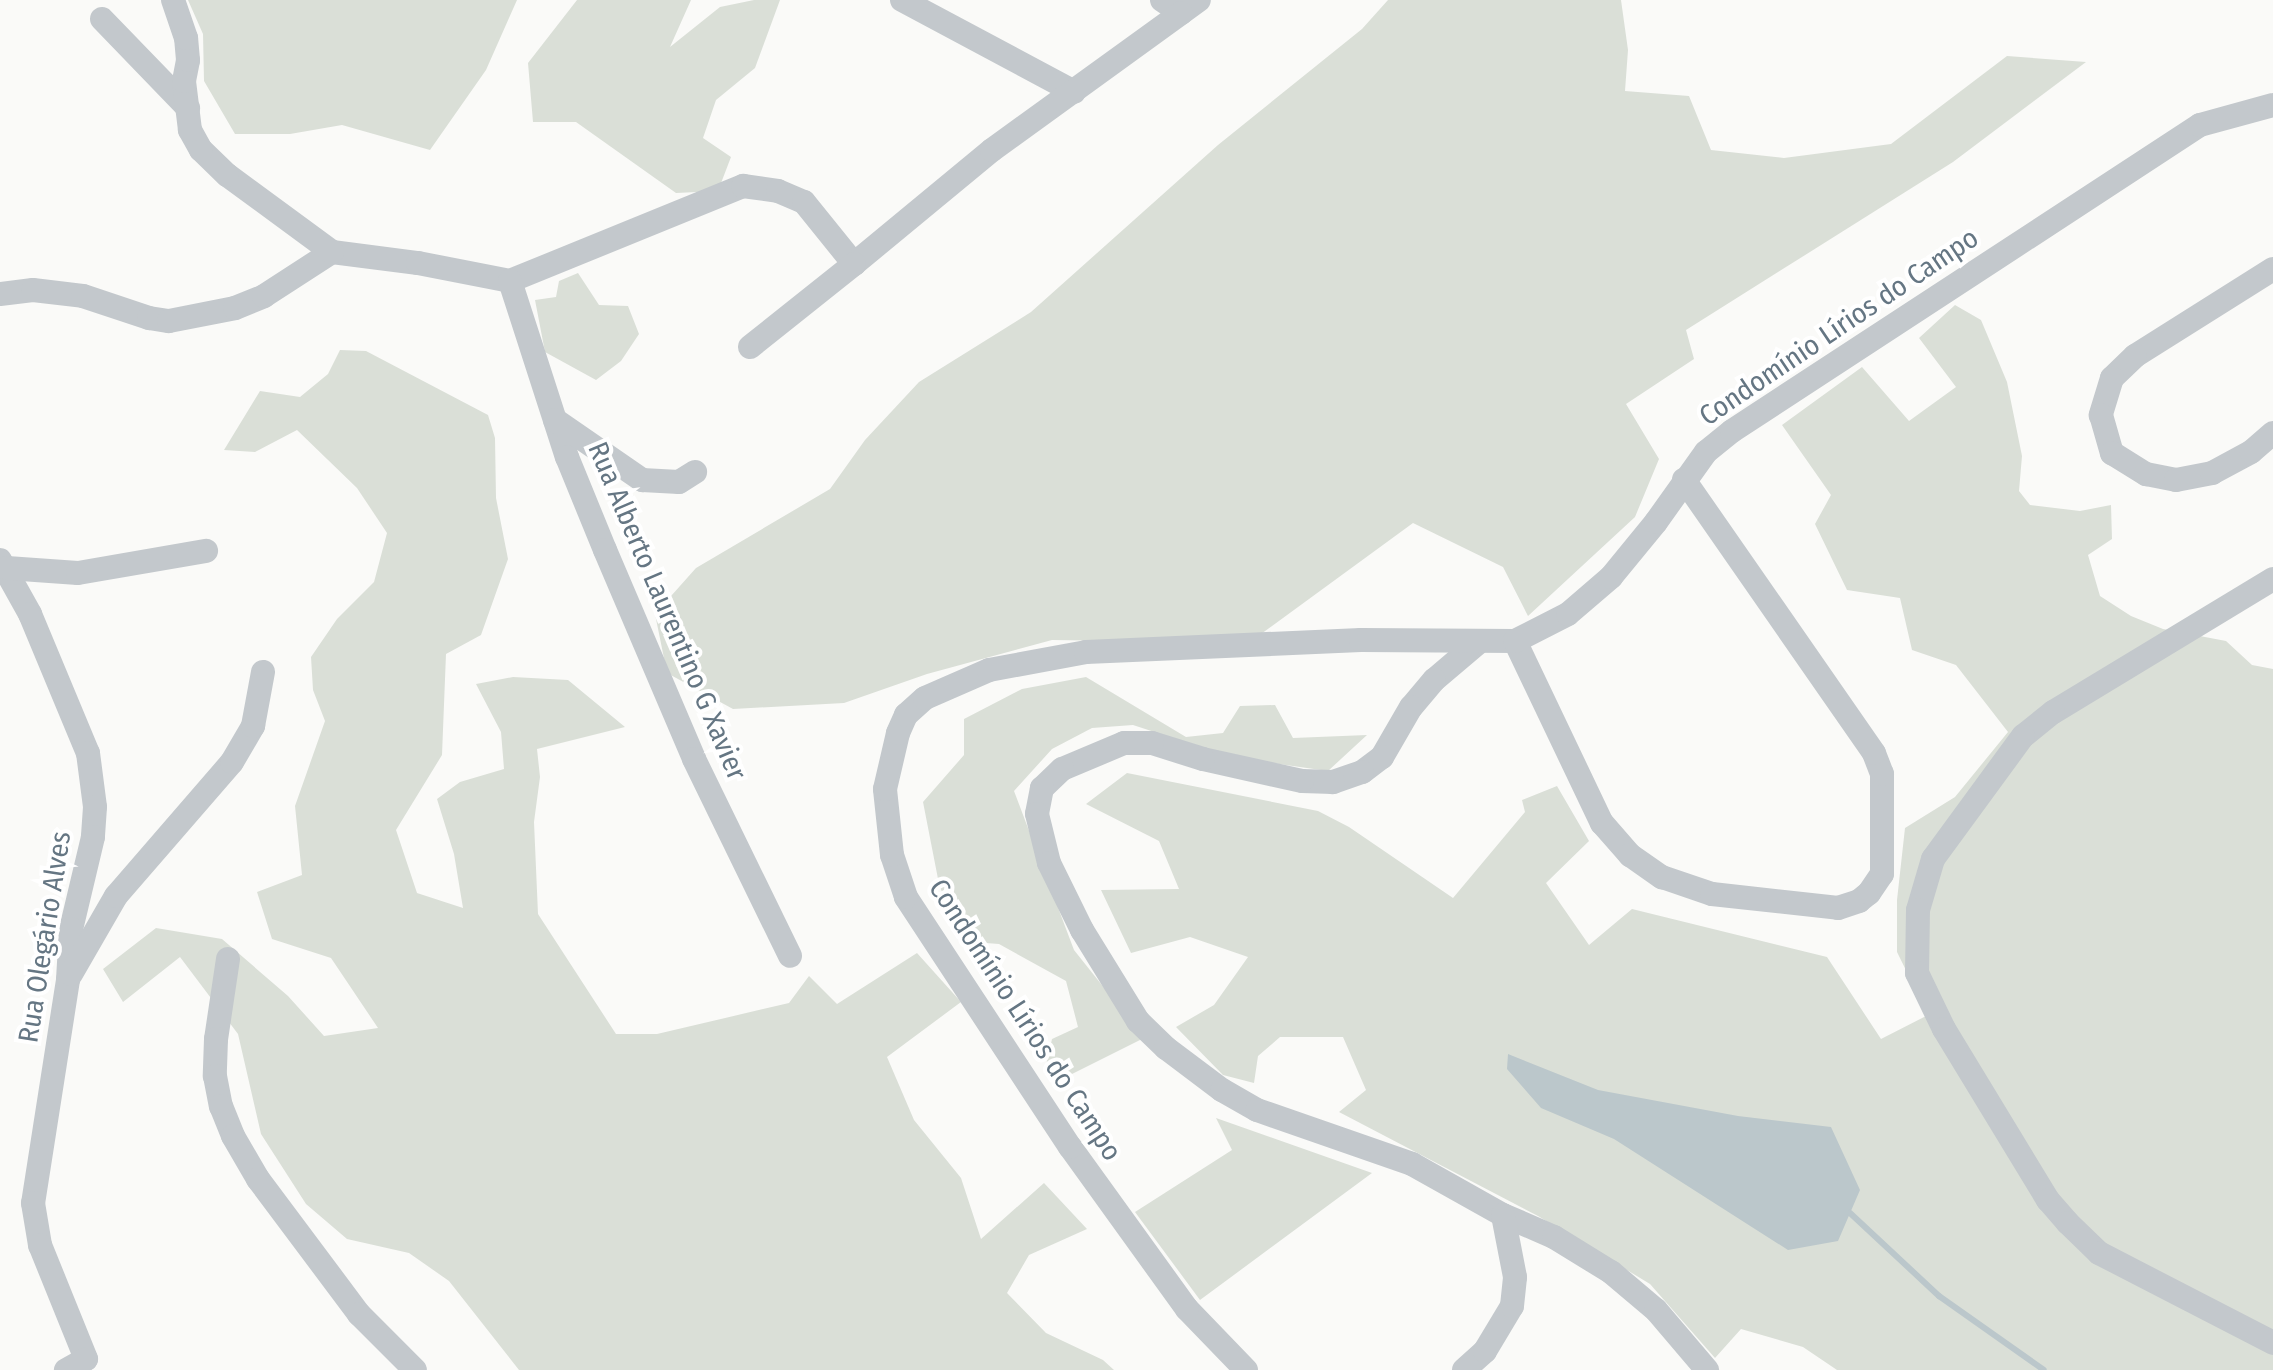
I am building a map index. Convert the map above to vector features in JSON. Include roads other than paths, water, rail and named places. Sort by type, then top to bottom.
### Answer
[{"type":"street","points":[[173,0],[186,38],[188,60],[184,81],[190,130],[201,150],[227,175],[332,252],[418,263],[510,281],[743,186],[778,191],[804,202],[854,264]]},
{"type":"street","points":[[902,0],[1074,92]]},
{"type":"street","points":[[750,347],[992,150],[1074,92],[1181,4]]},
{"type":"street","points":[[102,19],[188,108]]},
{"type":"street","name":"Condomínio Lírios do Campo","points":[[1246,1370],[1187,1309],[1088,1172],[906,897],[892,855],[885,789],[898,733],[906,715],[925,698],[989,670],[1086,652],[1361,640],[1515,641],[1568,614],[1611,577],[1656,522],[1706,452],[1732,431],[2200,125],[2273,105]]},
{"type":"street","points":[[0,294],[33,290],[83,296],[149,318],[169,321],[235,308],[264,296],[332,252]]},
{"type":"street","points":[[2273,269],[2135,356],[2112,378],[2101,415],[2112,453],[2146,474],[2176,480],[2212,473],[2251,452],[2273,433]]},
{"type":"street","name":"Rua Alberto Laurentino G Xavier","points":[[510,281],[555,420],[605,550],[694,759],[790,956]]},
{"type":"street","points":[[555,420],[642,480],[679,482],[695,472]]},
{"type":"street","points":[[1515,641],[1602,823],[1630,855],[1662,877],[1712,894],[1838,908],[1859,901],[1869,893],[1882,874],[1882,774],[1874,753],[1684,480]]},
{"type":"street","points":[[4,564],[78,573],[206,551]]},
{"type":"street","name":"Rua Olegário Alves","points":[[4,564],[30,614],[88,753],[95,807],[93,837],[71,929],[68,980],[33,1203],[40,1245],[82,1366]]},
{"type":"street","points":[[2273,579],[2053,712],[2023,736],[1933,859],[1918,910],[1917,973],[1944,1029],[2048,1200],[2068,1223],[2099,1253],[2273,1343]]},
{"type":"street","points":[[1480,641],[1426,689],[1411,707],[1382,757],[1362,772],[1333,782],[1302,781],[1203,759],[1152,743],[1124,743],[1062,769],[1042,788],[1037,814],[1049,863],[1082,930],[1138,1021],[1166,1048],[1222,1090],[1257,1110],[1412,1164],[1503,1215],[1554,1237],[1611,1272],[1656,1310],[1707,1370]]},
{"type":"street","points":[[68,980],[116,896],[232,762],[253,726],[263,672]]},
{"type":"street","points":[[228,959],[216,1039],[215,1076],[221,1106],[258,1179],[359,1314],[415,1370]]},
{"type":"street","points":[[1464,1370],[1485,1351],[1512,1306],[1515,1277],[1503,1215]]},
{"type":"waterway","points":[[1850,1213],[1939,1296],[2044,1370]]}]
